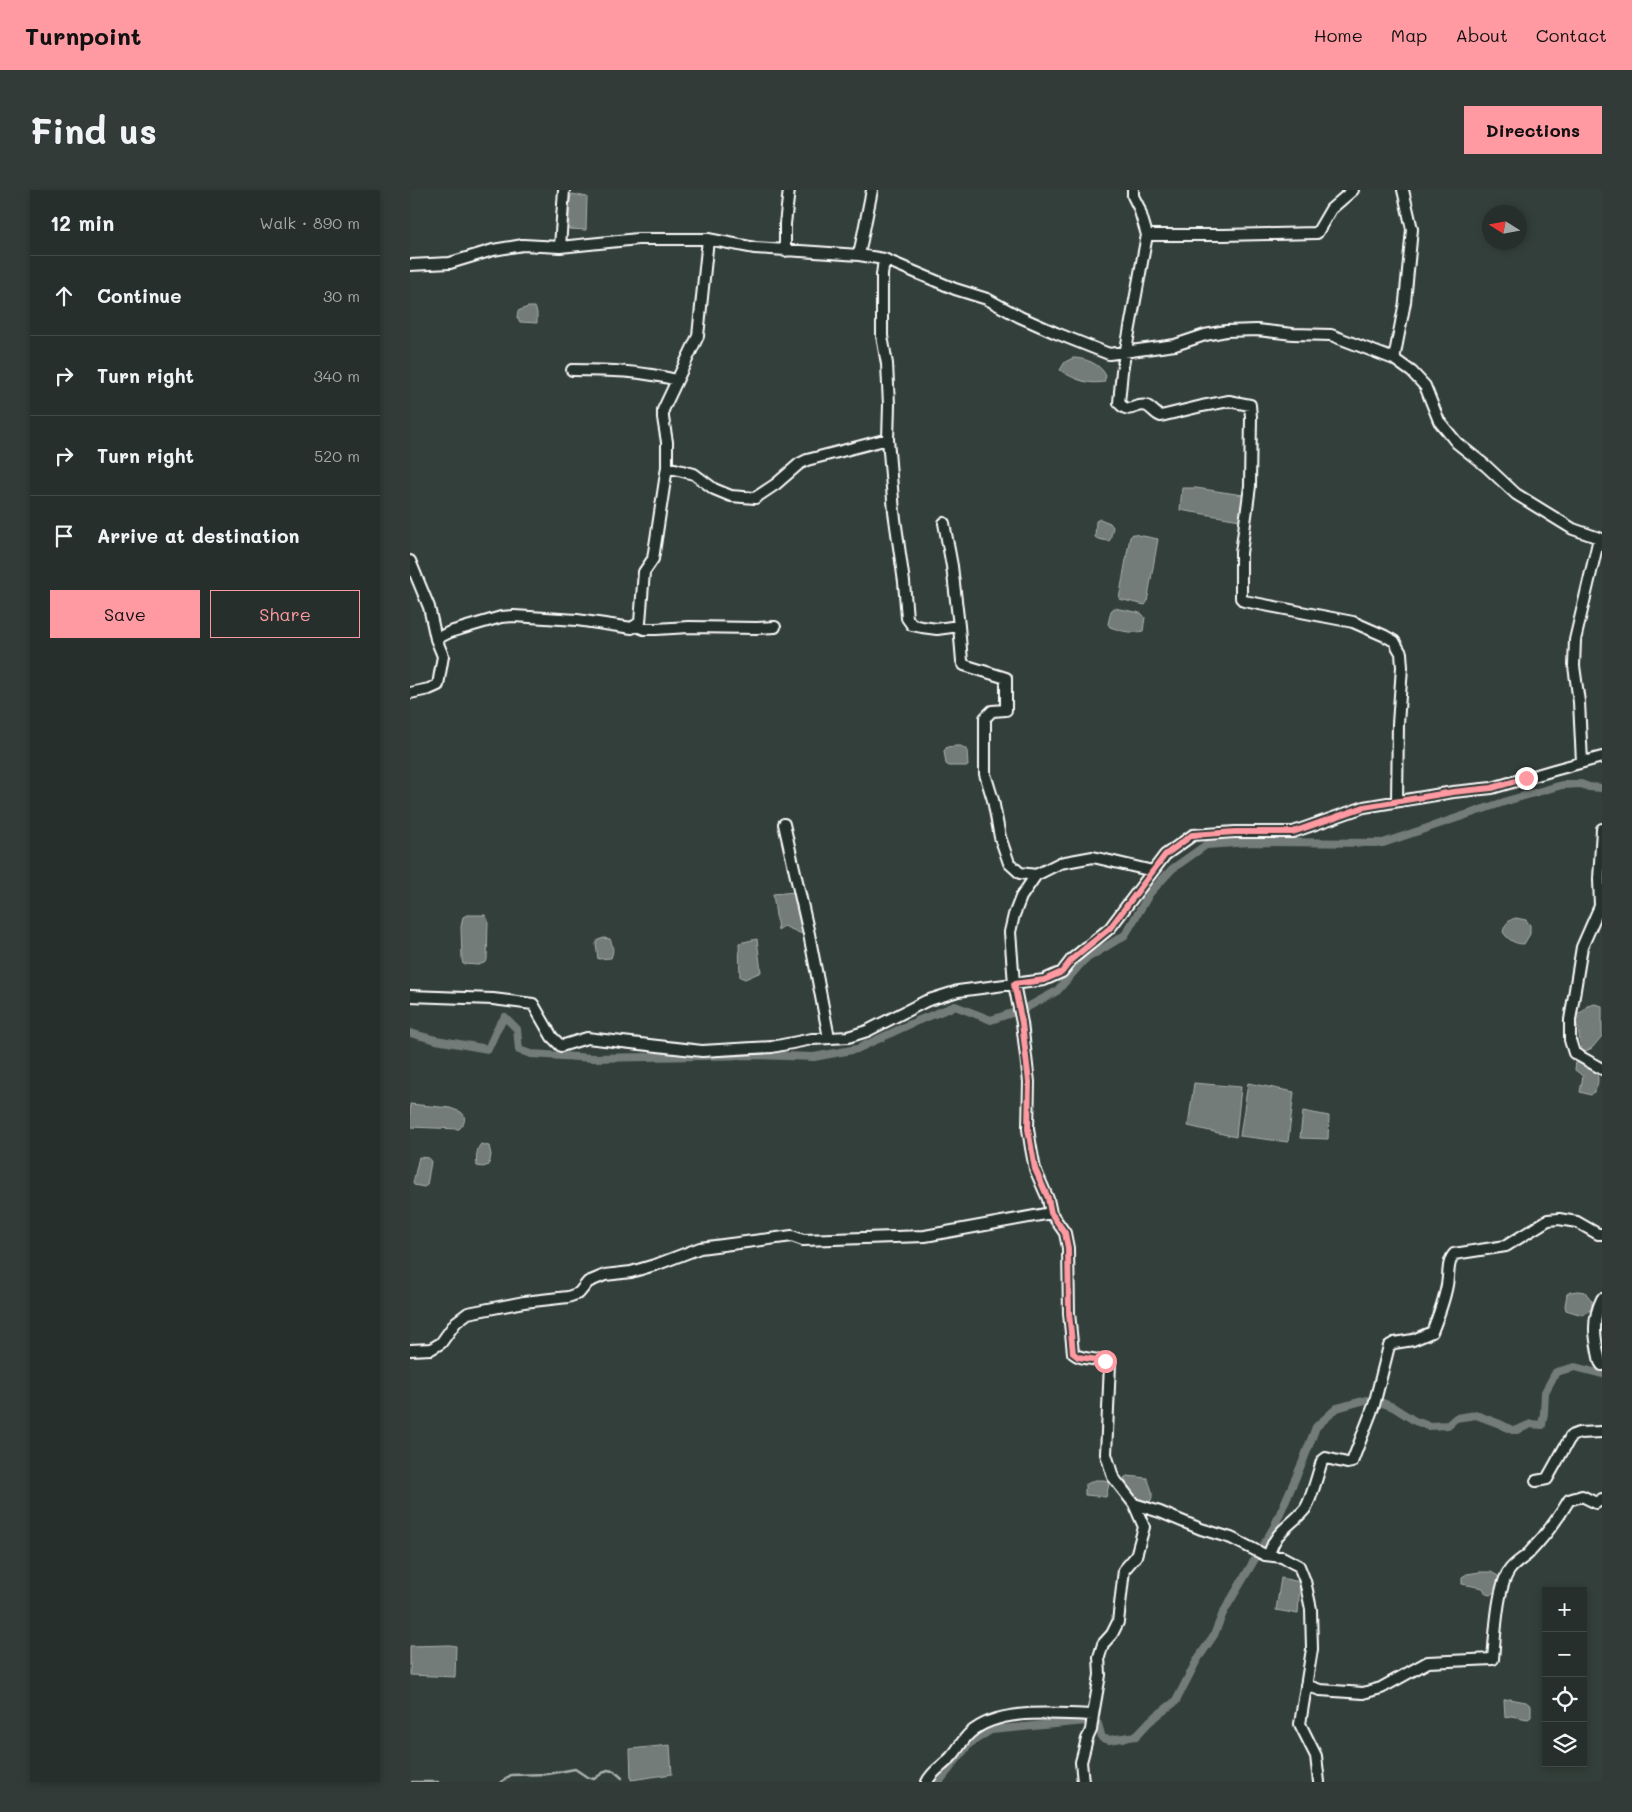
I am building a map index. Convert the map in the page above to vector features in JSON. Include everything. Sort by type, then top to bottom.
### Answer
[{"type":"street","points":[[560,247],[564,190]]},
{"type":"street","points":[[785,250],[785,224],[789,190]]},
{"type":"street","points":[[859,255],[872,190]]},
{"type":"street","points":[[1133,190],[1133,196],[1139,208],[1147,235],[1122,371],[1119,403],[1129,409],[1142,405],[1149,407],[1160,416],[1229,402],[1250,405],[1250,486],[1241,553],[1241,598],[1244,601],[1353,622],[1394,641],[1400,653],[1402,667],[1398,724],[1397,802]]},
{"type":"street","points":[[1147,235],[1317,233],[1331,209],[1353,190]]},
{"type":"street","points":[[1394,359],[1405,302],[1412,229],[1403,190]]},
{"type":"street","points":[[410,265],[450,263],[493,250],[523,245],[560,247],[638,239],[708,239],[755,248],[859,255],[884,260],[955,289],[987,299],[1020,317],[1109,354],[1175,344],[1226,331],[1257,330],[1293,334],[1331,335],[1394,359],[1412,372],[1426,386],[1439,421],[1457,443],[1516,494],[1573,529],[1600,538],[1575,640],[1574,666],[1579,702],[1582,762]]},
{"type":"street","points":[[637,626],[642,616],[644,572],[654,559],[667,468],[667,442],[663,410],[698,336],[708,239]]},
{"type":"street","points":[[884,260],[882,275],[882,336],[888,380],[888,439],[894,512],[907,618],[912,625],[922,627],[937,629],[958,626]]},
{"type":"street","points":[[572,370],[617,371],[677,380]]},
{"type":"street","points":[[667,468],[694,474],[714,489],[732,496],[755,498],[807,460],[888,439]]},
{"type":"street","points":[[944,523],[952,566],[962,661],[964,665],[1006,678],[1006,710],[992,711],[985,718],[985,774],[993,800],[1000,837],[1009,863],[1020,873],[1036,875]]},
{"type":"street","points":[[410,561],[429,607],[436,639],[443,656],[438,684],[429,689],[410,693]]},
{"type":"street","points":[[436,639],[450,632],[501,617],[514,616],[577,620],[632,628],[637,626],[656,629],[689,627],[757,628],[775,626]]},
{"type":"street","points":[[410,996],[533,1004],[552,1037],[561,1046],[587,1038],[702,1051],[772,1047],[812,1039],[848,1037],[867,1031],[926,1001],[958,991],[1044,980],[1062,972],[1072,959],[1110,928],[1165,855],[1192,835],[1235,832],[1293,832],[1364,807],[1453,792],[1492,788],[1602,757]]},
{"type":"street","points":[[784,824],[810,934],[829,1038]]},
{"type":"street","points":[[1602,829],[1599,879],[1600,906],[1582,947],[1570,1020],[1570,1040],[1574,1053],[1602,1069]]},
{"type":"street","points":[[1083,1782],[1081,1762],[1091,1730],[1100,1675],[1099,1657],[1102,1644],[1112,1634],[1118,1622],[1124,1570],[1136,1556],[1144,1527],[1134,1504],[1113,1477],[1106,1454],[1110,1364],[1105,1361],[1078,1357],[1073,1353],[1069,1313],[1068,1248],[1065,1233],[1051,1213],[1048,1198],[1035,1169],[1028,1129],[1029,1082],[1022,1023],[1014,984],[1010,932],[1020,897],[1036,875],[1060,863],[1093,858],[1153,871]]},
{"type":"street","points":[[410,1350],[431,1349],[441,1343],[456,1322],[468,1313],[524,1302],[568,1297],[579,1293],[588,1282],[605,1275],[640,1269],[700,1248],[792,1236],[803,1240],[925,1236],[1051,1213]]},
{"type":"street","points":[[1269,1554],[1272,1542],[1306,1508],[1322,1461],[1326,1458],[1347,1463],[1352,1462],[1374,1405],[1389,1346],[1394,1343],[1413,1340],[1432,1332],[1440,1313],[1451,1258],[1454,1254],[1506,1246],[1548,1220],[1559,1219],[1577,1222],[1598,1234],[1602,1234]]},
{"type":"street","points":[[1602,1299],[1596,1312],[1594,1330],[1599,1344],[1600,1362],[1602,1365]]},
{"type":"street","points":[[1536,1480],[1547,1479],[1571,1436],[1579,1433],[1602,1432]]},
{"type":"street","points":[[1306,1685],[1320,1690],[1363,1693],[1381,1688],[1428,1662],[1493,1659],[1501,1594],[1508,1572],[1529,1553],[1558,1518],[1569,1500],[1582,1496],[1596,1502],[1602,1499]]},
{"type":"street","points":[[1134,1504],[1231,1538],[1265,1555],[1282,1557],[1299,1566],[1305,1581],[1311,1609],[1312,1649],[1300,1724],[1316,1756],[1319,1782]]},
{"type":"street","points":[[927,1782],[930,1776],[950,1758],[969,1734],[988,1721],[1028,1714],[1093,1715]]},
{"type":"shaded area","points":[[572,194],[587,197],[586,230],[569,229],[569,202]]},
{"type":"shaded area","points":[[528,307],[535,307],[537,323],[520,322],[517,317],[518,311]]},
{"type":"shaded area","points":[[1073,358],[1083,359],[1097,365],[1106,376],[1104,382],[1092,383],[1081,380],[1060,370],[1065,362]]},
{"type":"shaded area","points":[[1182,488],[1196,488],[1243,495],[1240,520],[1180,510]]},
{"type":"shaded area","points":[[1100,519],[1110,523],[1113,527],[1110,540],[1108,541],[1095,537],[1096,521]]},
{"type":"shaded area","points":[[1133,534],[1158,539],[1145,605],[1119,599],[1130,537]]},
{"type":"shaded area","points":[[1114,608],[1141,613],[1145,617],[1143,631],[1126,632],[1110,627],[1108,624],[1111,611]]},
{"type":"shaded area","points":[[961,746],[967,750],[968,766],[949,766],[946,764],[944,751],[947,747]]},
{"type":"shaded area","points":[[795,892],[802,934],[784,926],[778,930],[773,894]]},
{"type":"shaded area","points":[[467,915],[485,915],[488,920],[487,960],[478,965],[463,964],[461,927],[463,917]]},
{"type":"shaded area","points":[[1516,918],[1526,920],[1530,925],[1530,934],[1524,944],[1512,941],[1503,932],[1507,923]]},
{"type":"shaded area","points":[[610,939],[613,948],[612,955],[611,958],[598,959],[596,944],[598,940]]},
{"type":"shaded area","points":[[757,939],[761,972],[745,979],[740,977],[739,943]]},
{"type":"shaded area","points":[[1595,1004],[1602,1006],[1602,1036],[1592,1048],[1584,1052],[1580,1044],[1578,1027],[1574,1020],[1578,1013],[1582,1012],[1587,1006]]},
{"type":"shaded area","points":[[1576,1060],[1589,1065],[1596,1072],[1598,1083],[1591,1095],[1580,1092],[1583,1076],[1575,1070]]},
{"type":"shaded area","points":[[1194,1083],[1241,1087],[1236,1137],[1188,1126]]},
{"type":"shaded area","points":[[1248,1083],[1294,1092],[1288,1142],[1240,1136]]},
{"type":"shaded area","points":[[410,1104],[450,1108],[463,1114],[465,1118],[464,1123],[459,1129],[410,1127]]},
{"type":"shaded area","points":[[1303,1111],[1329,1116],[1328,1139],[1300,1138]]},
{"type":"shaded area","points":[[481,1144],[489,1146],[491,1155],[489,1165],[483,1167],[477,1166],[477,1151]]},
{"type":"shaded area","points":[[419,1157],[429,1158],[431,1162],[427,1185],[424,1187],[414,1185],[413,1183]]},
{"type":"shaded area","points":[[1578,1291],[1585,1292],[1592,1301],[1592,1309],[1582,1315],[1566,1310],[1565,1306],[1567,1294]]},
{"type":"shaded area","points":[[1127,1476],[1147,1478],[1152,1493],[1150,1502],[1136,1499],[1124,1478]]},
{"type":"shaded area","points":[[1095,1480],[1104,1480],[1109,1484],[1106,1497],[1085,1495],[1085,1485]]},
{"type":"shaded area","points":[[1491,1572],[1498,1576],[1497,1587],[1490,1595],[1486,1594],[1483,1588],[1462,1584],[1462,1577],[1467,1574]]},
{"type":"shaded area","points":[[1281,1578],[1300,1582],[1298,1614],[1276,1610]]},
{"type":"shaded area","points":[[410,1646],[456,1646],[455,1677],[410,1675]]},
{"type":"shaded area","points":[[1510,1699],[1526,1702],[1531,1706],[1531,1717],[1528,1719],[1511,1716],[1505,1717],[1504,1700]]},
{"type":"shaded area","points":[[670,1745],[672,1774],[631,1780],[630,1749]]},
{"type":"waterway","points":[[410,1033],[436,1040],[488,1049],[505,1017],[517,1029],[519,1050],[531,1054],[593,1058],[756,1055],[814,1057],[857,1049],[917,1021],[955,1006],[991,1020],[1024,1009],[1057,991],[1084,960],[1125,935],[1150,893],[1172,869],[1206,845],[1250,842],[1383,843],[1510,800],[1562,785],[1581,784],[1602,788]]},
{"type":"waterway","points":[[1098,1724],[1102,1738],[1109,1740],[1136,1736],[1150,1721],[1176,1701],[1197,1660],[1214,1635],[1223,1613],[1274,1527],[1316,1427],[1337,1408],[1366,1400],[1375,1400],[1393,1407],[1415,1421],[1429,1426],[1448,1425],[1456,1418],[1476,1415],[1512,1430],[1517,1430],[1531,1424],[1542,1425],[1545,1392],[1556,1372],[1575,1367],[1602,1374]]},
{"type":"waterway","points":[[939,1782],[969,1744],[991,1730],[1086,1721]]},
{"type":"waterway","points":[[501,1782],[511,1775],[548,1774],[575,1769],[594,1779],[607,1770],[614,1771],[622,1778]]},
{"type":"waterway","points":[[412,1782],[438,1782]]},
{"type":"route","points":[[1105,1361],[1078,1357],[1073,1353],[1069,1313],[1068,1248],[1065,1233],[1051,1213],[1048,1198],[1035,1169],[1028,1129],[1029,1082],[1022,1023],[1014,984],[1044,980],[1062,972],[1072,959],[1110,928],[1165,855],[1192,835],[1235,832],[1293,832],[1364,807],[1453,792],[1492,788],[1526,778]]}]
